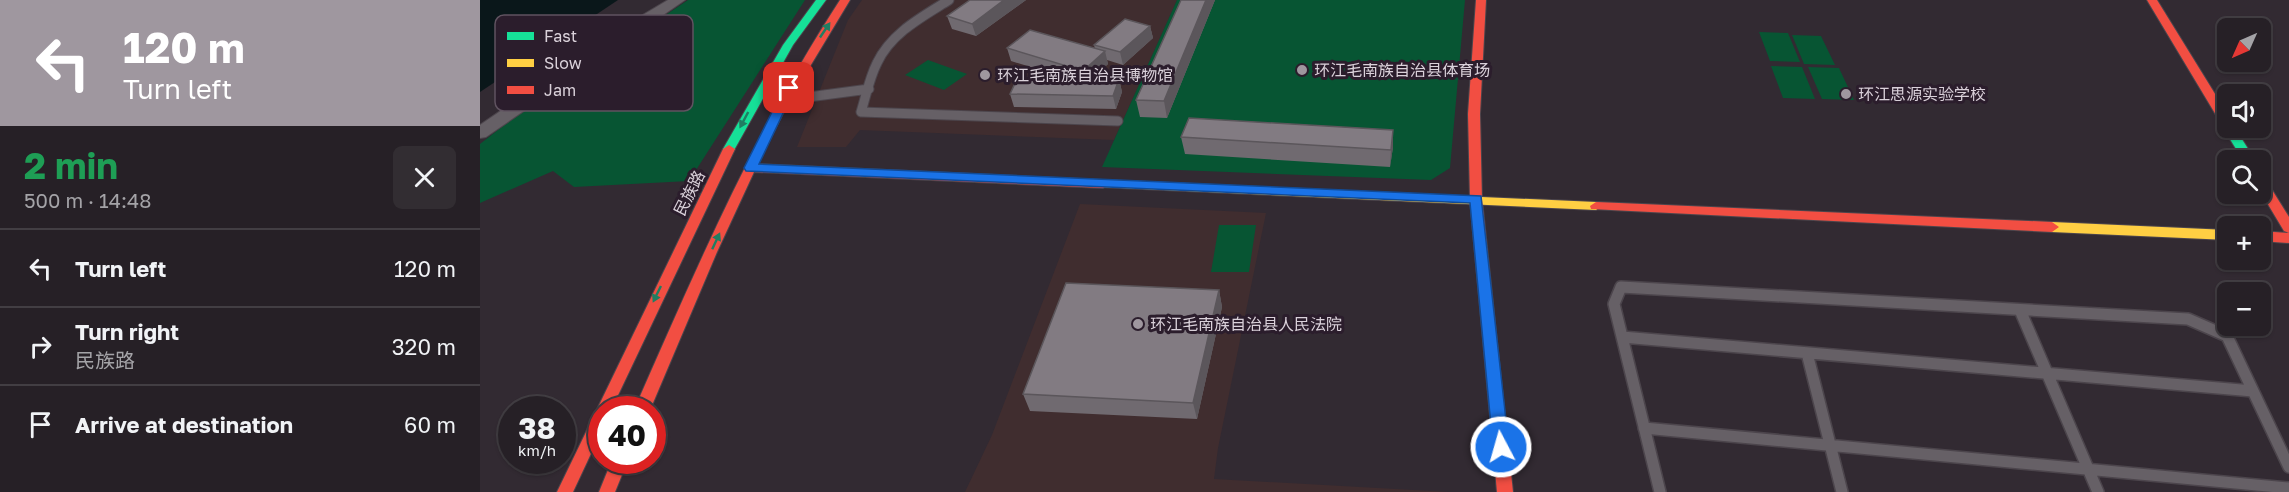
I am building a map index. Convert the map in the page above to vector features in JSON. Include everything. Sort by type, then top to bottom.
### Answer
[{"type":"street","points":[[653,15],[678,0]]},
{"type":"street","name":"民族路","points":[[609,396],[744,119],[783,53],[820,0]]},
{"type":"street","points":[[648,396],[750,168],[783,100],[845,0]]},
{"type":"street","points":[[1481,0],[1474,114],[1476,199],[1505,492]]},
{"type":"street","points":[[2152,0],[2217,108]]},
{"type":"street","points":[[480,133],[512,111]]},
{"type":"street","points":[[750,168],[1476,199],[2217,234]]},
{"type":"street","points":[[2271,198],[2289,228]]},
{"type":"street","points":[[2271,237],[2289,238]]},
{"type":"street","name":"民族路","points":[[565,492],[588,442]]},
{"type":"street","points":[[607,492],[614,474]]},
{"type":"lane","points":[[949,0],[907,28],[878,60],[861,112],[1118,120]]},
{"type":"lane","points":[[783,100],[868,89]]},
{"type":"lane","points":[[1660,492],[1614,304],[1621,287],[2188,319],[2227,336],[2289,467]]},
{"type":"lane","points":[[2020,309],[2098,492]]},
{"type":"lane","points":[[1622,337],[2253,391]]},
{"type":"lane","points":[[1807,353],[1842,492]]},
{"type":"lane","points":[[1644,428],[2289,488]]},
{"type":"shaded area","points":[[480,0],[618,0],[596,15],[495,15],[495,82],[480,92]]},
{"type":"shaded area","name":"环江毛南族自治县博物馆","points":[[862,0],[1177,0],[1114,140],[860,130],[846,147],[797,147],[848,20]]},
{"type":"shaded area","name":"环江毛南族自治县人民法院","points":[[1080,204],[1266,213],[1218,448],[1214,479],[1449,492],[965,492],[992,435]]},
{"type":"green space","points":[[688,0],[805,0],[689,181],[574,187],[553,171],[480,203],[480,144],[522,111],[693,111],[693,15],[666,15]]},
{"type":"green space","name":"环江毛南族自治县体育场","points":[[1177,0],[1465,0],[1450,168],[1431,180],[1102,167]]},
{"type":"green space","points":[[1759,32],[1788,33],[1800,62],[1770,61]]},
{"type":"green space","points":[[1792,35],[1821,36],[1835,65],[1804,64]]},
{"type":"green space","points":[[928,60],[967,74],[944,90],[905,75]]},
{"type":"green space","points":[[1771,66],[1802,67],[1815,99],[1783,98]]},
{"type":"green space","points":[[1808,67],[1839,68],[1854,100],[1822,99]]},
{"type":"green space","points":[[1219,225],[1256,225],[1249,272],[1211,272]]},
{"type":"building","points":[[970,0],[1004,0],[972,24],[947,16]]},
{"type":"building","points":[[1181,0],[1206,0],[1164,101],[1136,100]]},
{"type":"building","points":[[1125,19],[1150,26],[1120,52],[1094,45]]},
{"type":"building","points":[[1030,30],[1105,51],[1083,71],[1007,48]]},
{"type":"building","points":[[1018,77],[1119,79],[1113,96],[1010,94]]},
{"type":"building","points":[[1189,118],[1393,130],[1391,150],[1181,137]]},
{"type":"building","points":[[1066,283],[1219,290],[1193,403],[1023,394]]},
{"type":"traffic: fast","points":[[729,149],[788,45],[821,0]]},
{"type":"traffic: fast","points":[[2235,138],[2243,150]]},
{"type":"traffic: slow","points":[[1103,184],[1596,206]]},
{"type":"traffic: slow","points":[[2052,227],[2217,234]]},
{"type":"traffic: jam","points":[[648,396],[710,252],[759,148],[814,48],[845,0]]},
{"type":"traffic: jam","points":[[1481,0],[1474,114],[1476,200],[1505,492]]},
{"type":"traffic: jam","points":[[2152,0],[2217,107]]},
{"type":"traffic: jam","points":[[610,396],[729,149]]},
{"type":"traffic: jam","points":[[750,168],[1103,184]]},
{"type":"traffic: jam","points":[[2271,198],[2289,228]]},
{"type":"traffic: jam","points":[[1596,206],[2052,227]]},
{"type":"traffic: jam","points":[[2271,237],[2289,238]]},
{"type":"traffic: jam","points":[[565,492],[588,442]]},
{"type":"traffic: jam","points":[[607,492],[614,474]]},
{"type":"place","name":"环江毛南族自治县体育场","points":[[1302,70]]},
{"type":"place","name":"环江毛南族自治县博物馆","points":[[985,75]]},
{"type":"place","name":"环江思源实验学校","points":[[1846,94]]},
{"type":"place","name":"环江毛南族自治县人民法院","points":[[1138,324]]},
{"type":"route","points":[[789,88],[750,168],[1476,199],[1501,447]]}]
